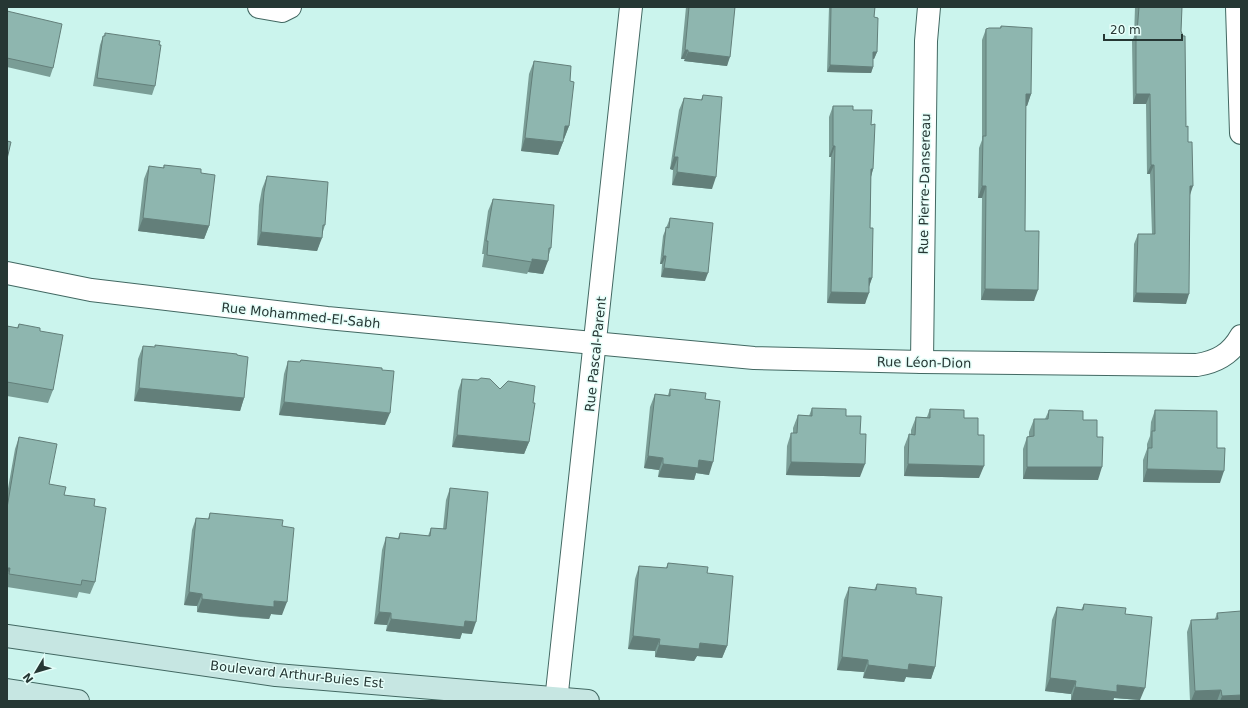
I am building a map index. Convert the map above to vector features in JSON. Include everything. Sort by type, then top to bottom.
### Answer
[{"type":"street","points":[[259,7],[282,10],[290,7]]},
{"type":"street","name":"Rue Pascal-Parent","points":[[557,699],[632,7]]},
{"type":"street","name":"Rue Pierre-Dansereau","points":[[922,362],[926,41],[929,7]]},
{"type":"street","points":[[1237,7],[1241,133]]},
{"type":"street","name":"Rue Mohammed-El-Sabh","points":[[7,273],[99,291],[327,318],[596,344]]},
{"type":"street","name":"Rue Léon-Dion","points":[[596,344],[754,358],[922,362],[1197,365],[1209,363],[1221,358],[1232,349],[1241,336]]},
{"type":"street","name":"Boulevard Arthur-Buies Est","points":[[7,636],[276,675],[588,701]]},
{"type":"street","points":[[7,690],[78,701]]},
{"type":"building","points":[[689,7],[735,7],[730,57],[688,52],[688,50],[685,50]]},
{"type":"building","points":[[831,7],[875,7],[874,17],[878,18],[877,52],[873,52],[873,67],[830,65]]},
{"type":"building","points":[[1139,7],[1182,7],[1181,31],[1183,36],[1185,36],[1186,127],[1188,126],[1188,142],[1192,142],[1193,186],[1190,186],[1189,294],[1136,293],[1138,234],[1155,234],[1154,165],[1151,165],[1150,94],[1136,94],[1136,32]]},
{"type":"building","points":[[7,11],[62,24],[53,68],[7,58]]},
{"type":"building","points":[[1001,26],[1032,28],[1031,94],[1026,94],[1025,231],[1039,231],[1038,290],[985,289],[986,186],[982,186],[983,136],[986,136],[986,29],[1001,28]]},
{"type":"building","points":[[105,33],[160,41],[159,45],[161,45],[155,86],[97,78],[103,36],[105,36]]},
{"type":"building","points":[[534,61],[571,66],[570,81],[574,82],[569,126],[565,126],[563,142],[525,138]]},
{"type":"building","points":[[703,95],[722,97],[716,177],[677,172],[678,157],[674,157],[684,98],[702,100]]},
{"type":"building","points":[[833,106],[853,106],[853,110],[872,110],[871,125],[875,124],[873,169],[871,169],[870,228],[873,228],[872,278],[869,278],[869,293],[831,292],[835,146],[833,146]]},
{"type":"building","points":[[7,141],[11,142],[7,159]]},
{"type":"building","points":[[164,165],[201,169],[201,173],[215,175],[209,226],[143,218],[149,166],[164,168]]},
{"type":"building","points":[[267,176],[328,182],[325,225],[323,225],[322,238],[261,232],[264,192]]},
{"type":"building","points":[[493,199],[554,205],[551,248],[549,248],[548,261],[532,259],[532,262],[487,255],[488,241],[486,241]]},
{"type":"building","points":[[670,218],[713,223],[708,273],[664,268],[666,256],[663,256],[666,227],[669,228]]},
{"type":"building","points":[[19,324],[40,328],[40,331],[63,335],[53,390],[7,382],[7,326],[18,328]]},
{"type":"building","points":[[155,345],[237,354],[248,357],[244,398],[139,388],[143,346],[155,347]]},
{"type":"building","points":[[301,360],[382,368],[382,370],[394,371],[390,413],[284,402],[288,361],[300,362]]},
{"type":"building","points":[[481,378],[490,379],[500,389],[508,381],[535,386],[533,403],[535,403],[529,442],[457,435],[462,379],[478,380]]},
{"type":"building","points":[[670,389],[706,393],[705,399],[720,401],[713,462],[699,460],[698,468],[663,464],[663,458],[648,456],[655,394],[670,396]]},
{"type":"building","points":[[812,408],[846,409],[846,416],[861,416],[860,434],[866,434],[865,464],[791,462],[791,433],[797,433],[798,415],[812,416]]},
{"type":"building","points":[[930,409],[964,410],[964,418],[978,418],[978,435],[984,435],[984,466],[908,464],[909,434],[915,435],[916,417],[930,418]]},
{"type":"building","points":[[1049,410],[1083,411],[1083,420],[1097,420],[1097,437],[1103,437],[1102,467],[1027,467],[1027,437],[1034,436],[1034,419],[1048,419]]},
{"type":"building","points":[[1155,410],[1217,411],[1217,448],[1225,448],[1224,471],[1147,469],[1148,448],[1152,448],[1152,431],[1155,431]]},
{"type":"building","points":[[19,437],[57,444],[49,484],[66,487],[64,495],[95,499],[94,506],[106,508],[95,582],[82,580],[81,585],[9,574],[10,568],[7,568],[7,508]]},
{"type":"building","points":[[450,488],[488,492],[476,622],[465,621],[464,627],[391,619],[391,613],[379,612],[386,537],[399,539],[400,533],[430,536],[431,528],[446,529]]},
{"type":"building","points":[[210,513],[283,520],[282,526],[294,528],[287,602],[274,601],[274,607],[244,604],[202,599],[202,594],[189,592],[196,518],[209,519]]},
{"type":"building","points":[[668,563],[708,567],[707,573],[733,576],[727,646],[700,643],[699,649],[659,645],[660,639],[633,636],[639,566],[667,568]]},
{"type":"building","points":[[877,584],[916,588],[916,594],[942,597],[935,667],[909,664],[908,670],[868,665],[868,660],[842,657],[849,587],[876,590]]},
{"type":"building","points":[[1084,604],[1126,608],[1125,614],[1152,617],[1145,688],[1117,685],[1117,692],[1075,687],[1076,681],[1050,678],[1057,607],[1083,610]]},
{"type":"building","points":[[1241,611],[1241,695],[1222,696],[1221,690],[1195,691],[1191,620],[1218,619],[1217,613]]}]
